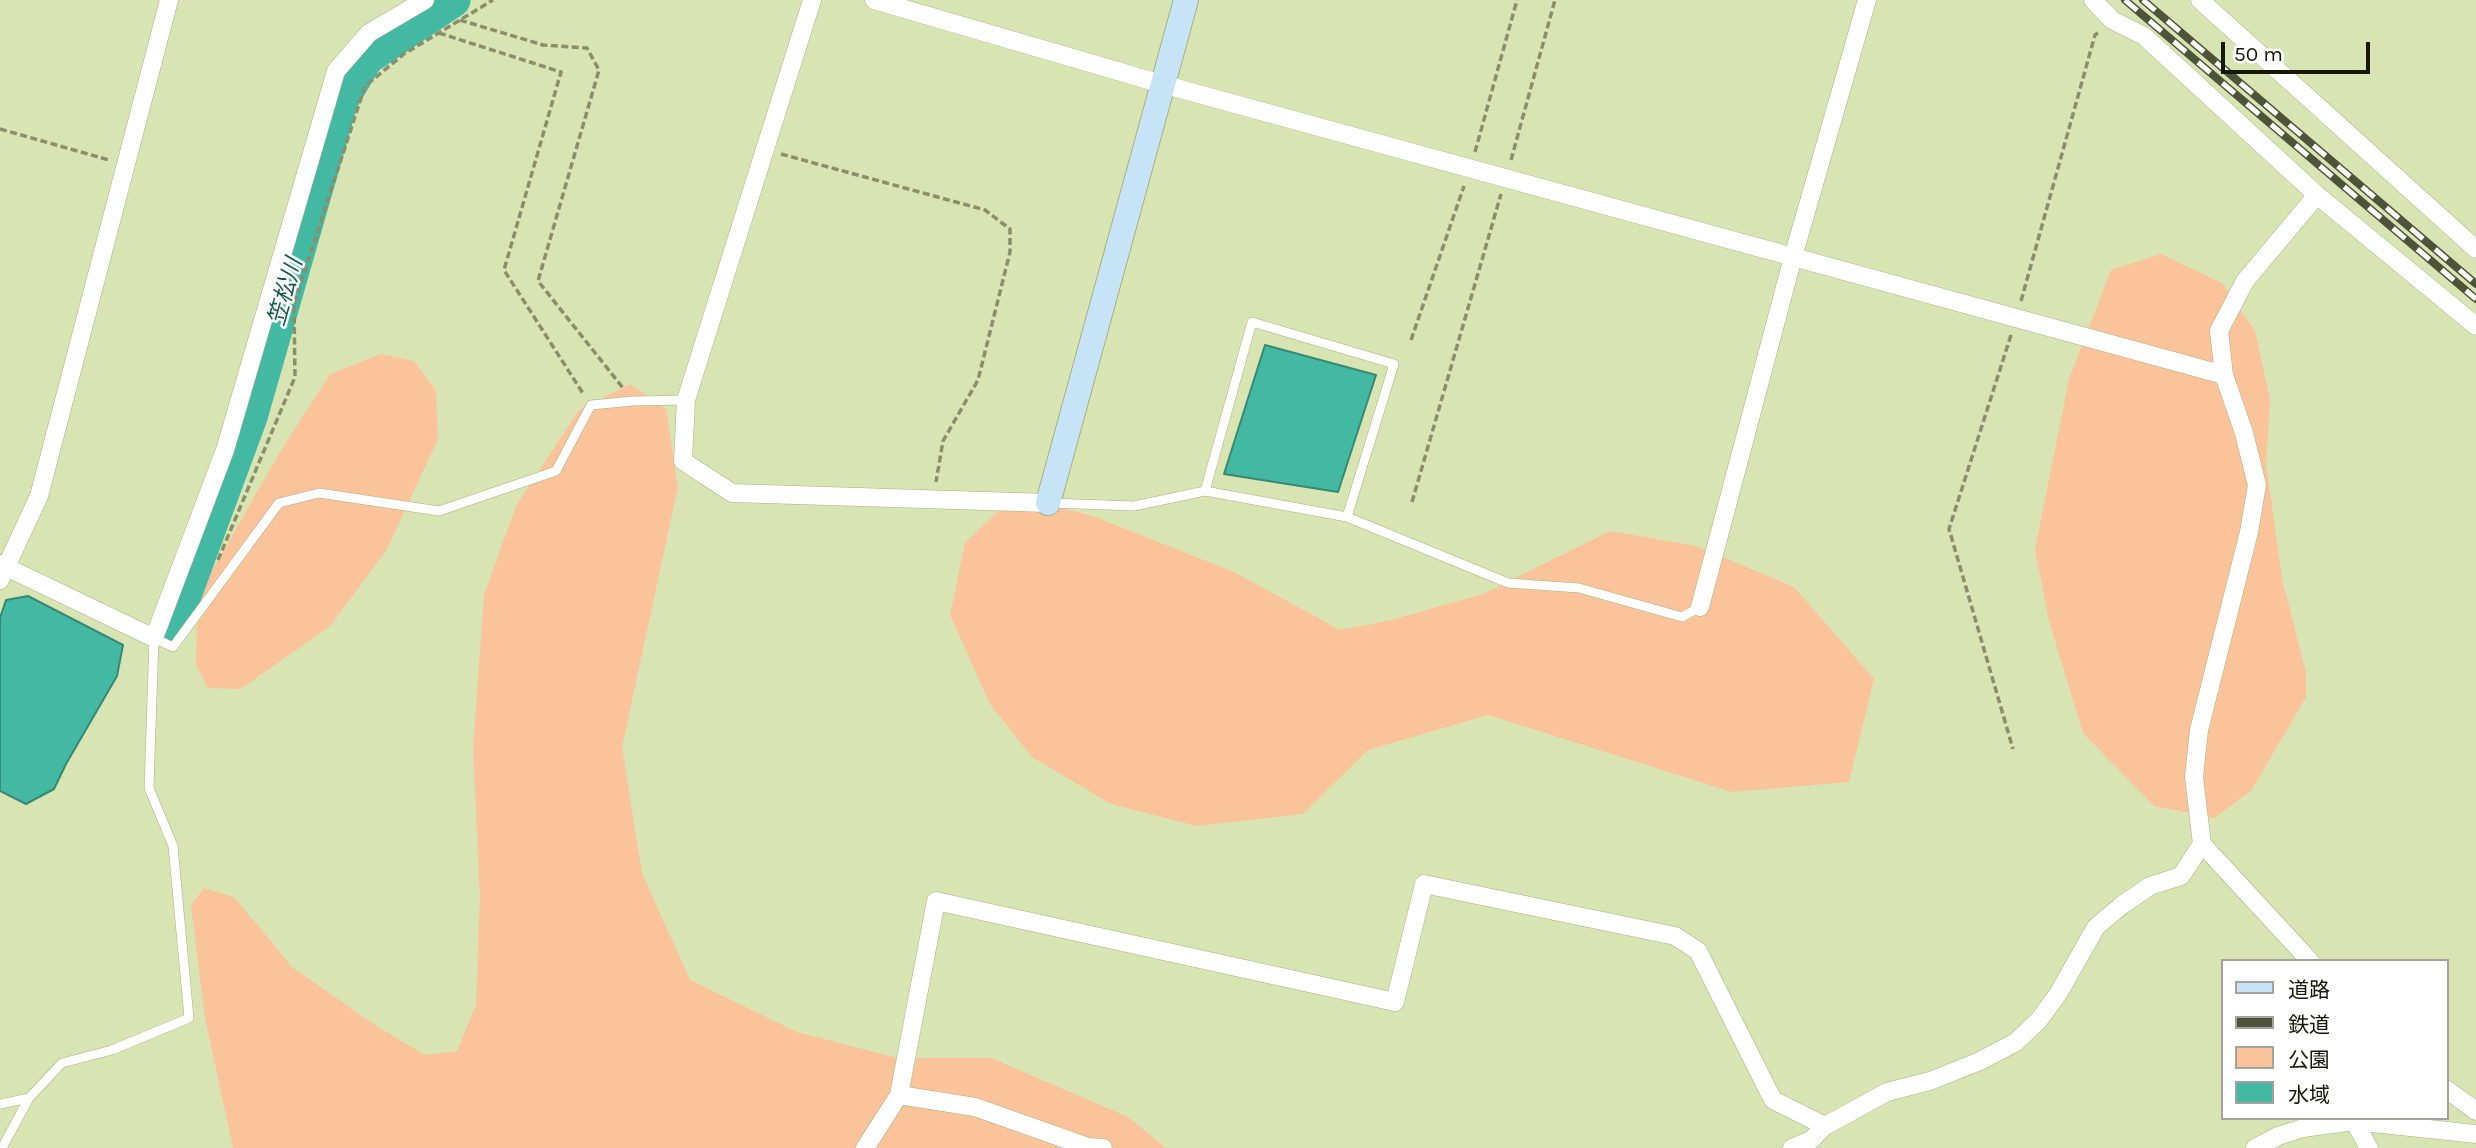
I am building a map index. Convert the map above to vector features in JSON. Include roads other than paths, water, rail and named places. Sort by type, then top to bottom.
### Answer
[{"type":"street","points":[[169,0],[39,496],[2,571],[154,638],[225,450],[336,71],[369,33],[425,0]]},
{"type":"street","points":[[812,0],[686,400],[683,461],[732,493],[1048,503],[1186,0]]},
{"type":"street","points":[[874,0],[1162,84],[2224,375]]},
{"type":"street","points":[[1700,607],[1793,257],[1867,0]]},
{"type":"street","points":[[2093,0],[2112,20],[2144,36],[2317,195],[2476,326]]},
{"type":"street","points":[[2200,0],[2476,249]]},
{"type":"street","points":[[2308,959],[2202,844],[2194,777],[2199,730],[2249,532],[2257,485],[2244,433],[2224,375],[2220,331],[2245,281],[2317,195]]},
{"type":"street","points":[[1792,1148],[1811,1140],[1825,1126],[1887,1092],[1930,1081],[1980,1061],[2016,1042],[2039,1020],[2058,994],[2096,927],[2150,886],[2181,877],[2202,844]]},
{"type":"street","points":[[865,1148],[899,1095],[936,901],[1395,1002],[1424,884],[1675,936],[1698,951],[1773,1100],[1825,1126]]},
{"type":"street","points":[[2448,1090],[2476,1111]]},
{"type":"street","points":[[899,1095],[975,1107],[1088,1147],[1103,1148]]},
{"type":"street","points":[[2354,1121],[2369,1148]]},
{"type":"street","points":[[2255,1148],[2278,1136],[2303,1128],[2354,1121],[2476,1134]]},
{"type":"lane","points":[[1205,491],[1252,323],[1394,364],[1347,517]]},
{"type":"lane","points":[[2,1148],[29,1098],[62,1063],[112,1050],[189,1018],[173,846],[149,788],[154,638],[173,647],[279,503],[319,493],[439,511],[556,471],[591,405],[686,400]]},
{"type":"lane","points":[[1048,503],[1134,506],[1205,491],[1347,517],[1508,583],[1579,588],[1682,617],[1700,607]]},
{"type":"lane","points":[[0,1104],[29,1098]]},
{"type":"water","points":[[1265,345],[1376,375],[1338,492],[1224,474]]},
{"type":"water","points":[[28,596],[123,645],[117,676],[54,789],[26,804],[0,791],[0,618],[6,600]]},
{"type":"waterway","name":"笠松川","points":[[173,625],[250,417],[341,100],[366,58],[453,0]]},
{"type":"railway","points":[[2125,0],[2476,299]]},
{"type":"railway","points":[[2143,0],[2476,284]]}]
